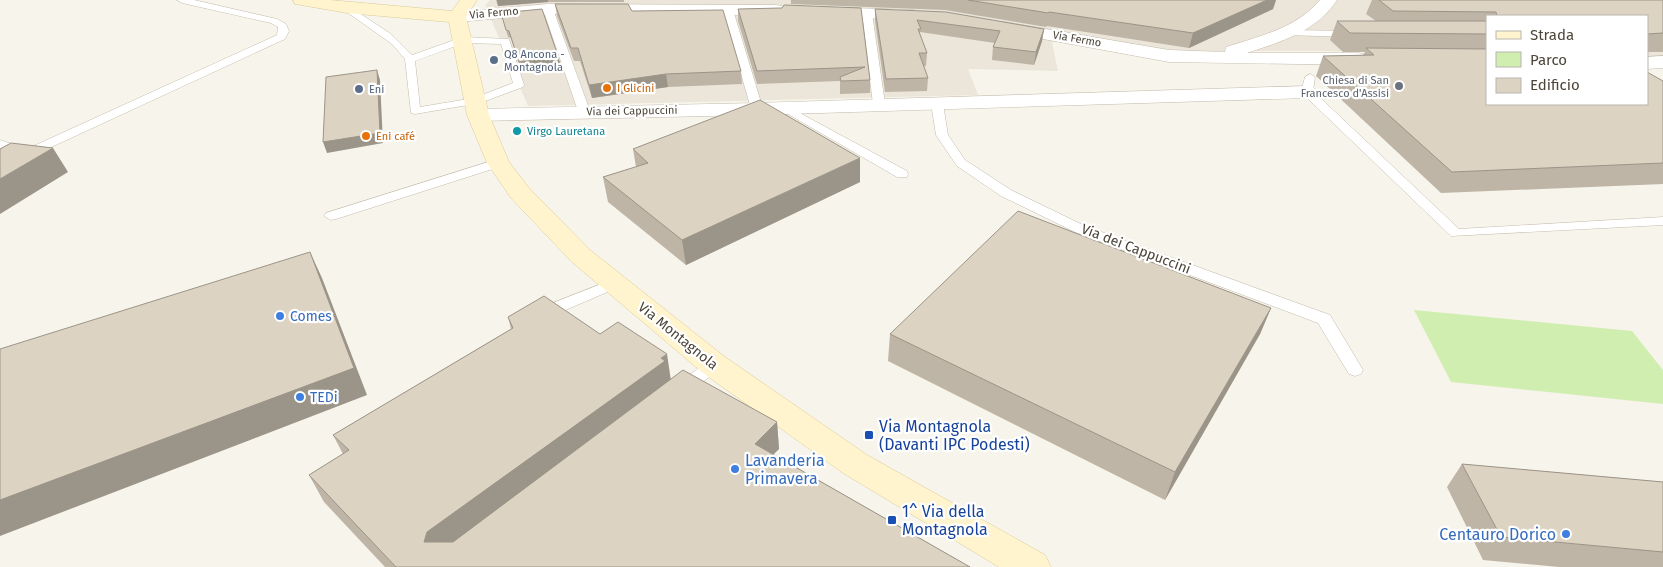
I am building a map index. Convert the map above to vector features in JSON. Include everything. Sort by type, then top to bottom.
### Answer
[{"type":"main road","points":[[301,0],[463,19]]},
{"type":"main road","points":[[375,9],[428,0]]},
{"type":"main road","name":"Via Montagnola","points":[[463,19],[477,108],[498,163],[520,193],[556,232],[614,284],[714,365],[856,464],[1032,567]]},
{"type":"street","points":[[1210,58],[1287,33],[1323,9],[1329,0]]},
{"type":"street","name":"Via Fermo","points":[[463,19],[548,9],[728,10],[758,4],[797,11],[925,16]]},
{"type":"street","name":"Via Fermo","points":[[984,23],[1169,56],[1378,59]]},
{"type":"street","points":[[1648,63],[1663,62]]},
{"type":"street","name":"Via dei Cappuccini","points":[[477,108],[584,111],[937,104],[1308,84]]},
{"type":"lane","points":[[14,160],[280,37],[284,31],[282,26],[274,21],[182,0]]},
{"type":"lane","points":[[338,3],[354,16],[384,33],[401,46],[410,59],[415,111],[477,108],[519,85],[505,41],[463,19],[410,59]]},
{"type":"lane","points":[[548,9],[584,111]]},
{"type":"lane","points":[[728,10],[757,109]]},
{"type":"lane","points":[[867,14],[879,104]]},
{"type":"lane","points":[[1287,33],[1363,34]]},
{"type":"lane","name":"Via dei Cappuccini","points":[[1308,84],[1342,124],[1456,233],[1663,221]]},
{"type":"lane","name":"Via dei Cappuccini","points":[[937,104],[942,135],[961,162],[1006,193],[1080,229],[1324,318],[1355,370]]},
{"type":"lane","points":[[785,108],[902,174]]},
{"type":"lane","points":[[0,144],[28,153]]},
{"type":"lane","points":[[331,216],[498,163]]},
{"type":"lane","points":[[530,318],[614,284]]},
{"type":"lane","points":[[667,400],[714,365]]},
{"type":"shaded area","points":[[490,0],[1663,0],[1663,56],[1648,57],[1648,15],[1486,15],[1486,54],[1190,51],[1052,42],[1058,71],[968,69],[978,95],[528,106],[485,5]]},
{"type":"green space","points":[[1414,310],[1632,331],[1663,370],[1663,404],[1451,382]]},
{"type":"building","points":[[968,0],[1267,0],[1193,33]]},
{"type":"building","points":[[1379,0],[1663,0],[1663,33],[1648,34],[1648,15],[1497,15],[1496,12],[1393,11]]},
{"type":"building","points":[[555,4],[628,4],[632,11],[723,10],[741,71],[666,74],[589,85],[578,48],[571,48]]},
{"type":"building","points":[[784,5],[861,8],[870,80],[841,81],[840,77],[865,67],[757,71],[738,9],[782,8]]},
{"type":"building","points":[[542,9],[558,56],[519,62],[501,13]]},
{"type":"building","points":[[875,9],[946,12],[1044,29],[1036,52],[993,47],[1000,31],[917,20],[921,29],[918,29],[927,53],[919,53],[928,78],[886,79]]},
{"type":"building","points":[[1337,21],[1486,21],[1486,34],[1350,33]]},
{"type":"building","points":[[1366,48],[1486,49],[1486,105],[1648,105],[1648,73],[1663,81],[1663,163],[1452,172],[1323,56],[1374,55]]},
{"type":"building","points":[[377,70],[380,133],[323,142],[326,77]]},
{"type":"building","points":[[760,100],[860,158],[682,240],[603,177],[648,163],[633,149]]},
{"type":"building","points":[[11,143],[53,148],[0,179],[0,149]]},
{"type":"building","points":[[1018,211],[1271,308],[1175,472],[890,334]]},
{"type":"building","points":[[310,252],[354,368],[0,500],[0,349]]},
{"type":"building","points":[[544,296],[600,334],[618,322],[667,354],[661,358],[665,361],[427,532],[424,542],[453,542],[683,370],[777,422],[755,444],[970,567],[396,567],[309,475],[349,450],[333,435],[513,328],[508,317]]},
{"type":"building","points":[[1462,464],[1663,482],[1663,552],[1501,537]]},
{"type":"place","name":"Q8 Ancona - Montagnola","points":[[494,60]]},
{"type":"place","name":"Chiesa di San Francesco d'Assisi","points":[[1399,86]]},
{"type":"place","name":"I Glicini","points":[[607,88]]},
{"type":"place","name":"Eni","points":[[359,89]]},
{"type":"place","name":"Virgo Lauretana","points":[[517,131]]},
{"type":"place","name":"Eni café","points":[[366,136]]},
{"type":"place","name":"Comes","points":[[280,316]]},
{"type":"place","name":"TEDi","points":[[300,397]]},
{"type":"place","name":"Via Montagnola (Davanti IPC Podesti)","points":[[869,435]]},
{"type":"place","name":"Lavanderia Primavera","points":[[735,469]]},
{"type":"place","name":"1^ Via della Montagnola","points":[[892,520]]},
{"type":"place","name":"Centauro Dorico","points":[[1566,534]]}]
